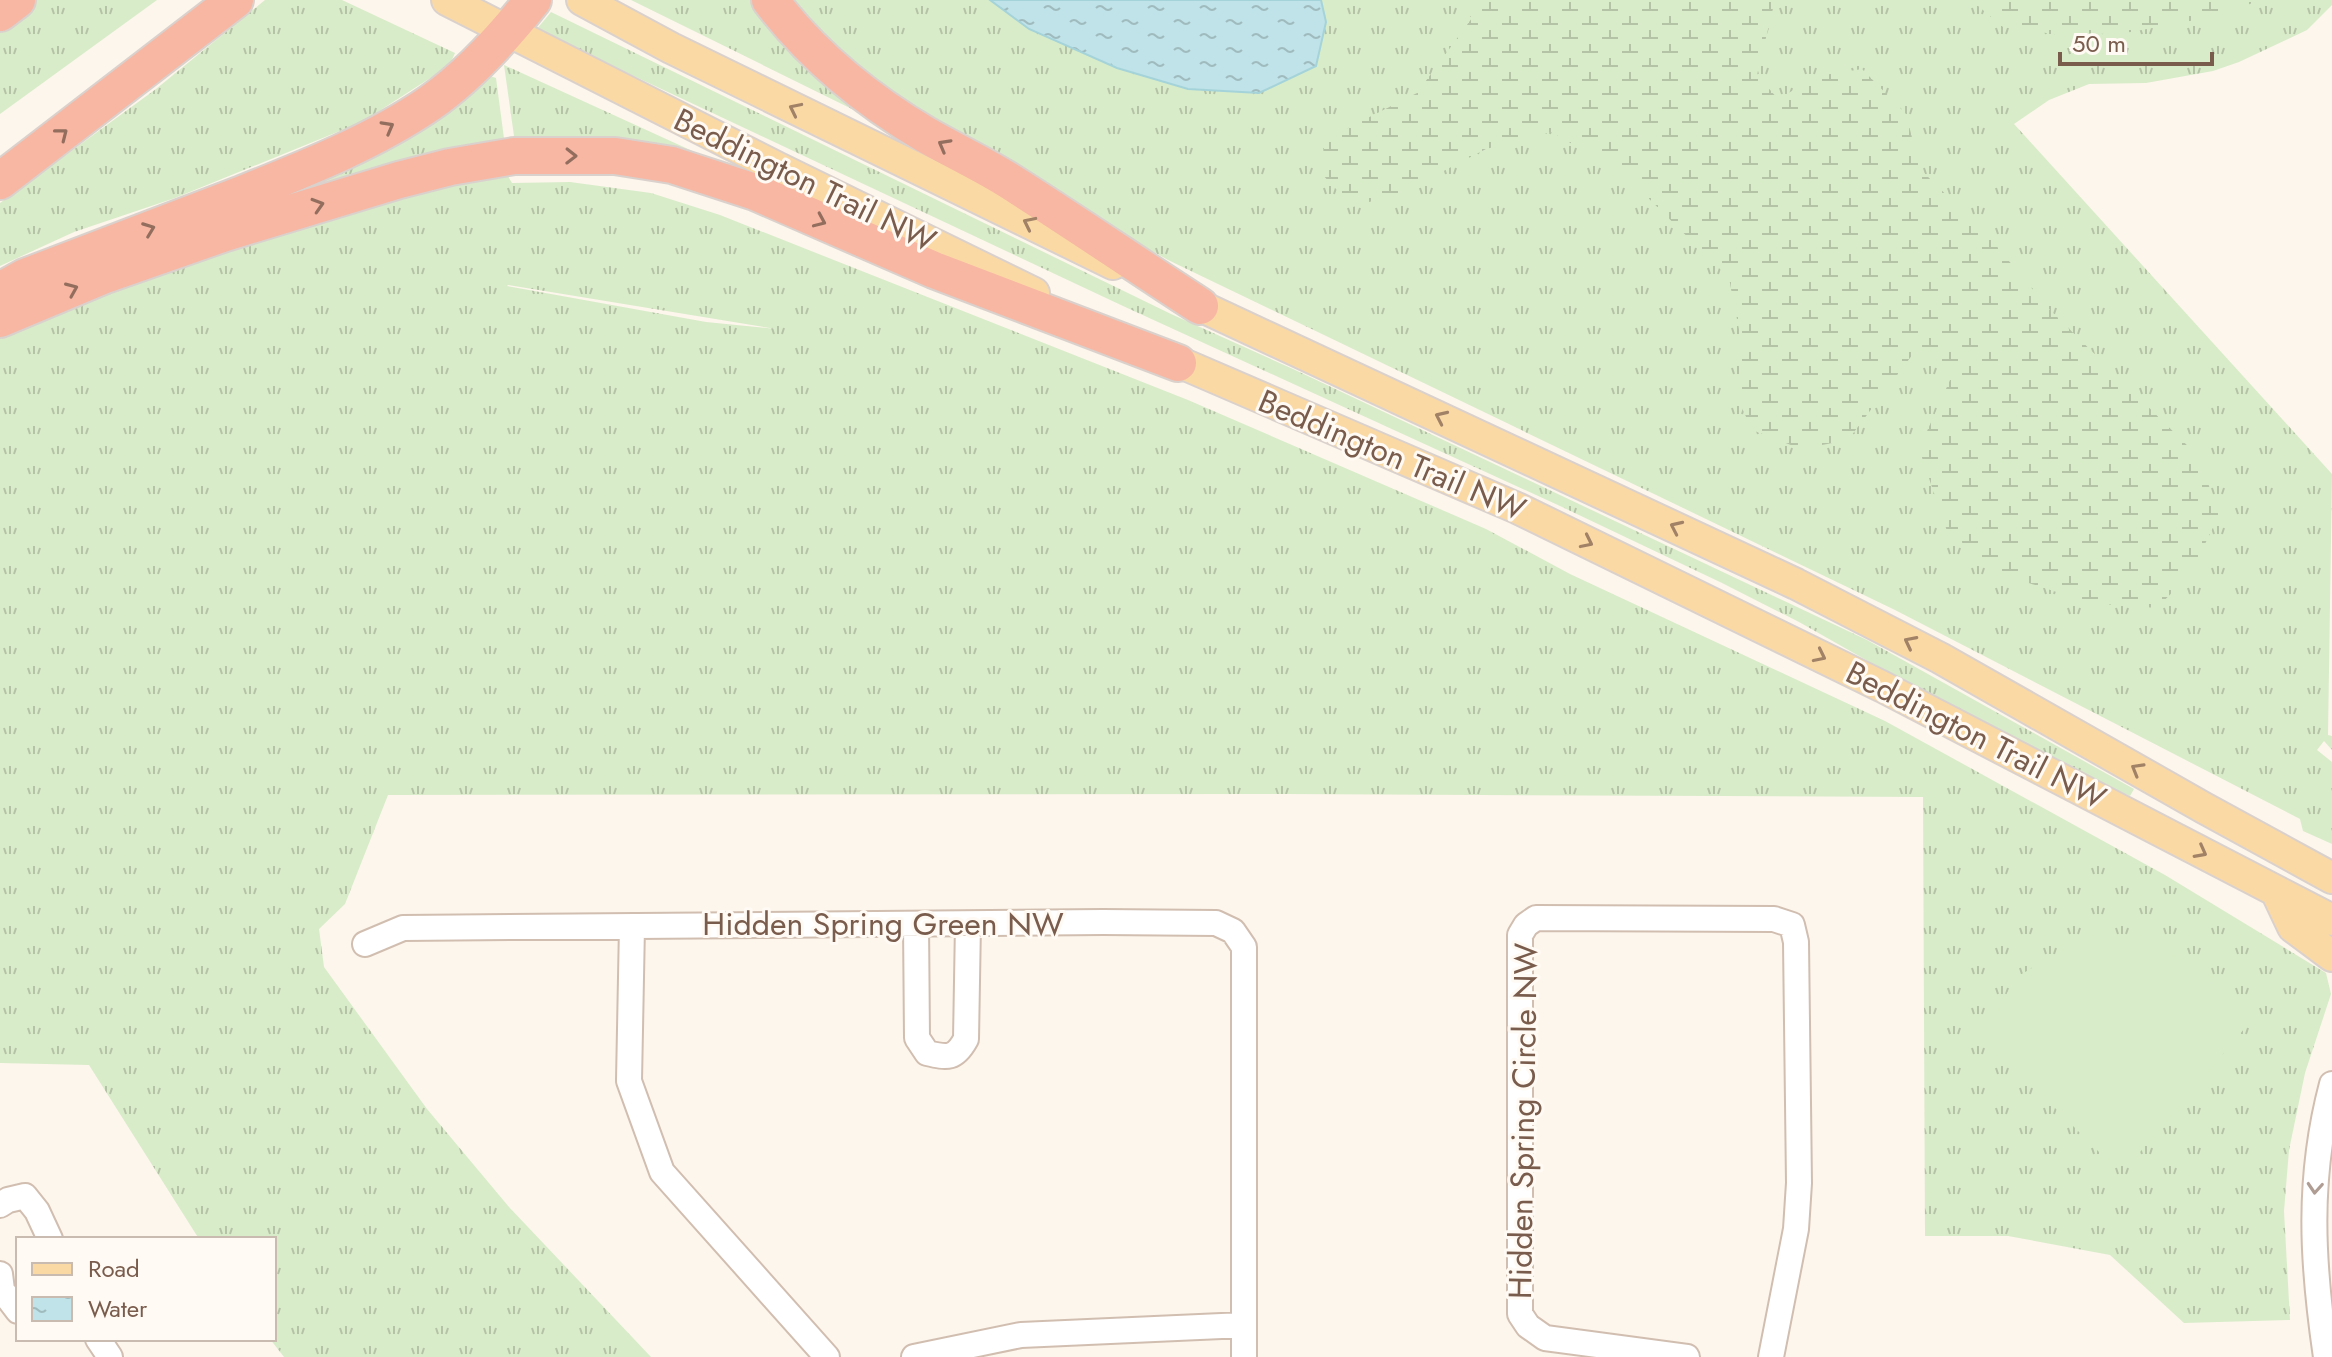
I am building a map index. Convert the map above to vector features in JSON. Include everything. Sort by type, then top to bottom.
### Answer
[{"type":"highway","points":[[0,13],[17,0]]},
{"type":"highway","points":[[0,181],[235,0]]},
{"type":"highway","points":[[0,291],[25,277],[278,180],[363,140],[429,104],[466,75],[508,32],[533,0]]},
{"type":"highway","points":[[770,0],[808,47],[874,102],[925,135],[1004,178],[1200,306]]},
{"type":"highway","points":[[0,319],[105,275],[225,233],[399,180],[514,156],[615,156],[672,165],[755,192],[934,270],[1178,363]]},
{"type":"main road","name":"Beddington Trail NW","points":[[447,0],[778,168],[1178,363],[1517,508],[1883,687],[2332,920]]},
{"type":"main road","name":"Beddington Trail NW","points":[[582,0],[671,48],[1200,306],[1796,584],[1954,665],[2332,878]]},
{"type":"main road","points":[[2276,891],[2293,927],[2332,956]]},
{"type":"street","name":"Hidden Spring Circle NW","points":[[1687,1357],[1545,1338],[1528,1326],[1520,1314],[1520,935],[1526,925],[1536,918],[1774,919],[1792,925],[1796,942],[1799,1183],[1796,1229],[1771,1357]]},
{"type":"street","name":"Hidden Spring Green NW","points":[[365,944],[403,928],[1216,923],[1233,931],[1244,947],[1244,1357]]},
{"type":"street","points":[[916,924],[917,1038],[927,1053],[945,1057],[959,1051],[966,1039],[968,924]]},
{"type":"street","points":[[632,926],[629,1081],[662,1172],[827,1357]]},
{"type":"street","points":[[2326,1357],[2313,1231],[2318,1147],[2332,1084]]},
{"type":"street","points":[[0,1205],[25,1196],[37,1211],[49,1237]]},
{"type":"street","points":[[0,1274],[2,1290],[16,1308]]},
{"type":"street","points":[[914,1357],[1021,1335],[1244,1325]]},
{"type":"green space","points":[[0,0],[157,0],[0,114]]},
{"type":"green space","points":[[265,0],[342,0],[455,53],[449,66],[362,122],[175,198],[74,232],[0,266],[0,203],[156,89]]},
{"type":"green space","points":[[631,0],[755,0],[861,102],[858,112]]},
{"type":"green space","points":[[787,0],[2332,0],[2332,5],[2307,30],[2239,62],[2213,71],[2146,83],[2089,84],[2049,100],[2014,124],[2332,474],[2328,735],[2332,736],[2332,750],[2324,741],[2317,750],[2332,762],[2332,844],[2303,831],[2300,819],[1895,610],[1168,260],[943,128],[841,58]]},
{"type":"green space","points":[[1452,0],[1775,0],[1757,75],[1778,99],[1818,76],[1862,69],[1906,114],[1920,169],[1989,237],[2049,309],[2199,457],[2219,515],[2191,573],[2157,608],[2090,603],[2004,575],[1947,531],[1919,449],[1950,380],[1942,364],[1913,354],[1848,440],[1801,449],[1752,430],[1737,397],[1742,345],[1729,278],[1626,176],[1552,132],[1486,149],[1405,191],[1353,207],[1319,171],[1326,139],[1417,93],[1472,18]]},
{"type":"green space","points":[[1971,0],[2260,0],[2222,15],[2131,32],[2068,36],[2003,27]]},
{"type":"green space","points":[[551,12],[1171,314],[1867,640],[2134,789],[2130,796],[2016,745],[1799,622],[1722,583],[536,30]]},
{"type":"green space","points":[[504,65],[723,165],[519,144],[514,136]]},
{"type":"green space","points":[[487,75],[496,78],[505,146],[314,192],[311,183]]},
{"type":"green space","points":[[505,171],[512,183],[570,182],[651,193],[720,215],[1188,400],[1486,529],[1570,574],[1885,721],[2165,875],[2326,973],[2331,994],[2305,1073],[2289,1150],[2284,1211],[2290,1320],[2184,1323],[2110,1255],[2008,1236],[1925,1236],[1923,797],[388,795],[345,904],[319,929],[324,967],[427,1109],[509,1207],[651,1357],[284,1357],[272,1341],[276,1341],[276,1237],[198,1237],[89,1065],[0,1063],[0,328],[297,225]],"holes":[[[508,285],[776,329],[706,322],[507,286]]]},
{"type":"green space","points":[[2149,942],[2216,979],[2250,1022],[2135,1158],[2107,1160],[1984,1037],[2015,978],[2071,945]]},
{"type":"water","points":[[990,0],[1321,0],[1326,22],[1316,66],[1259,93],[1188,89],[1117,68],[1029,29]]}]
